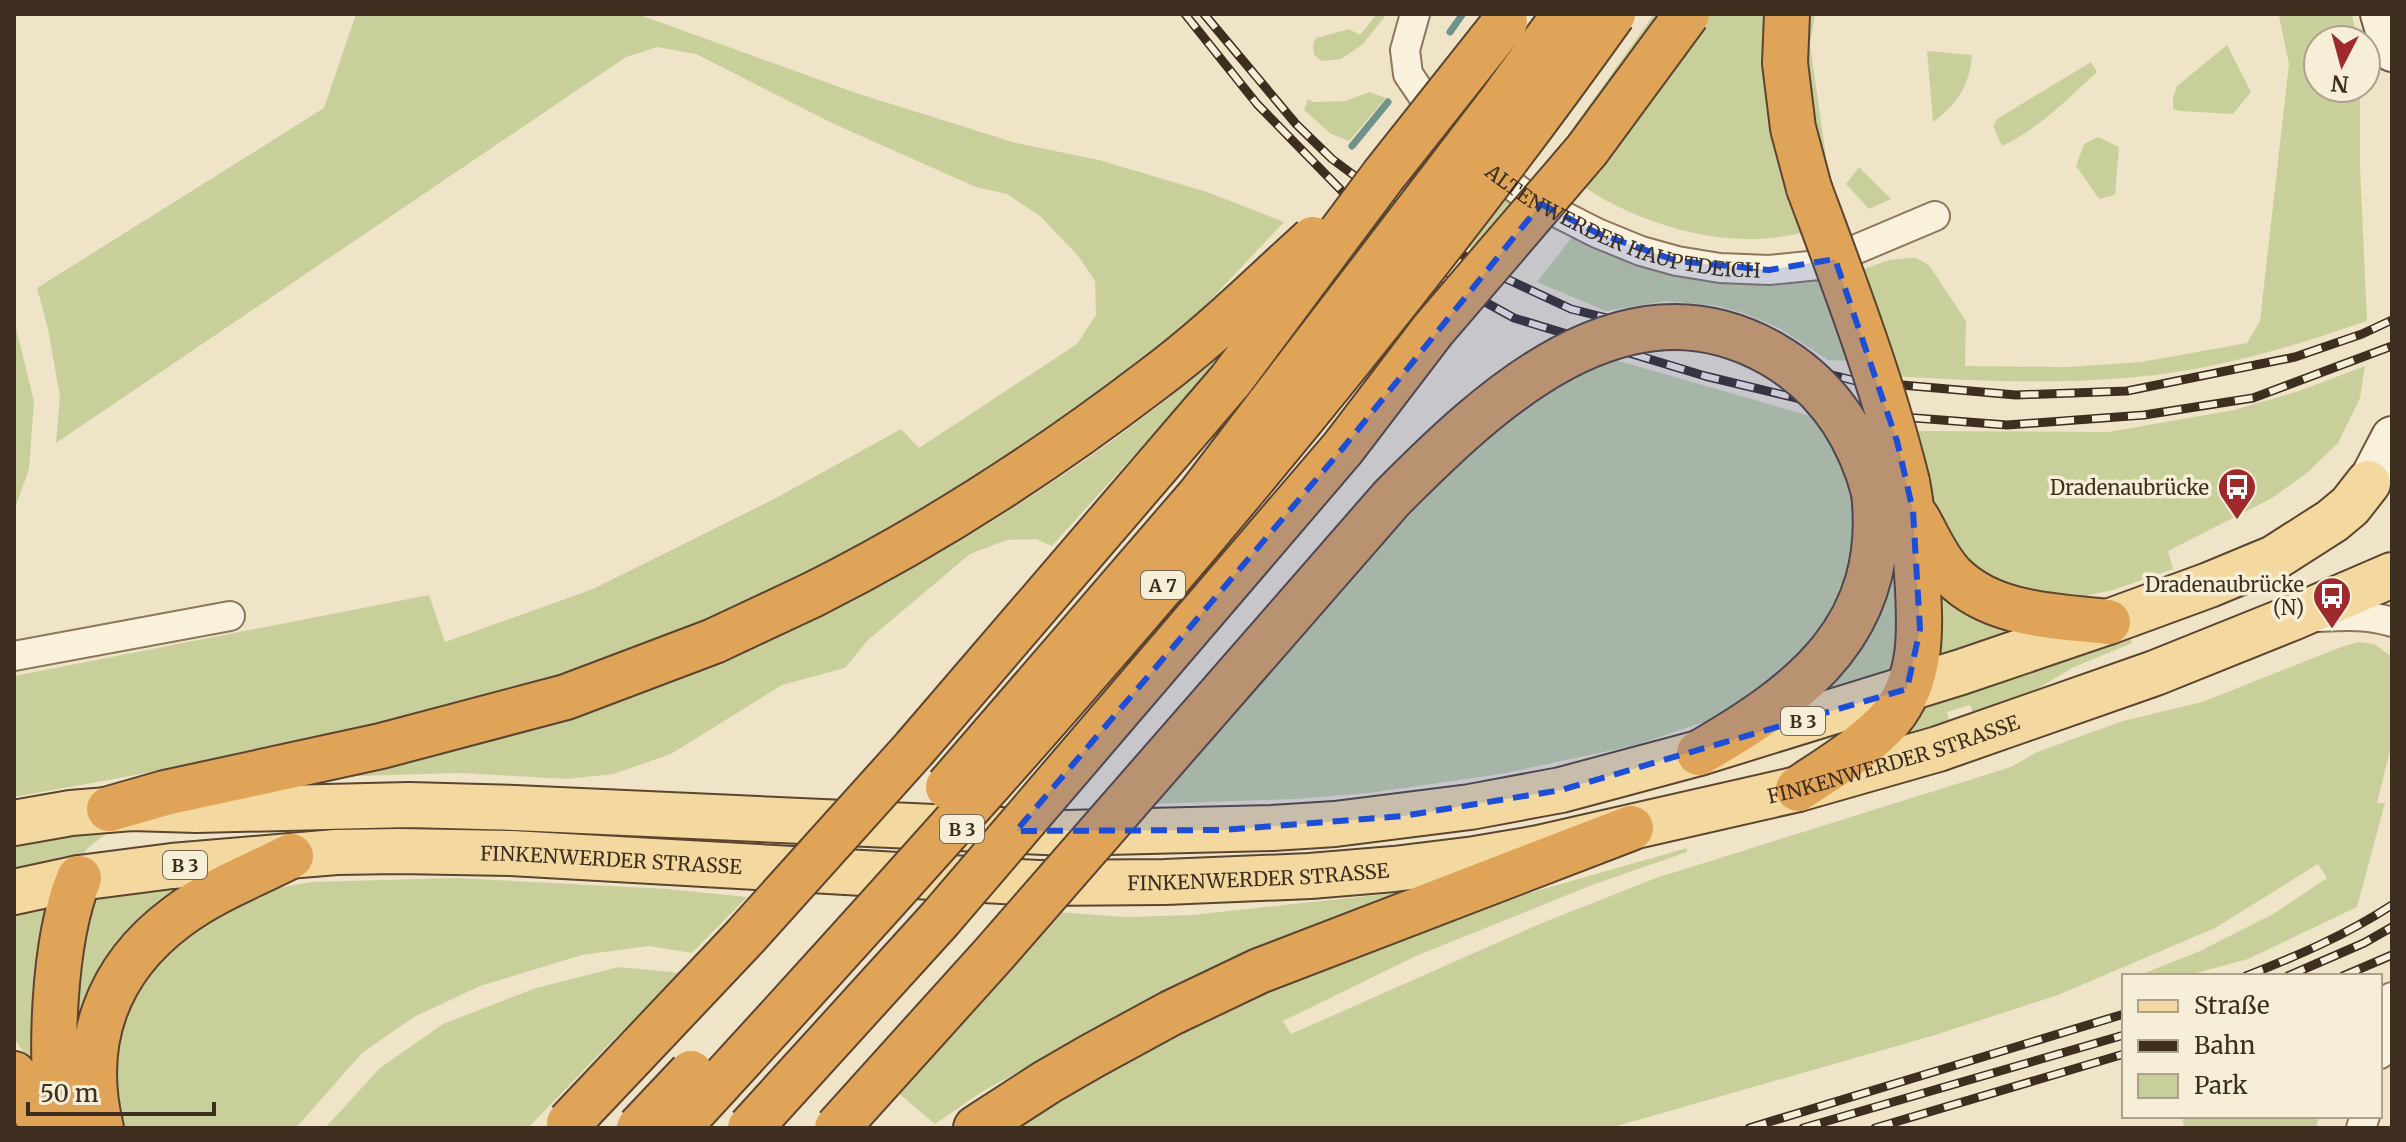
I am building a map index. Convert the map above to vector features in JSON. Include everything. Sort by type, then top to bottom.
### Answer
[{"type":"highway","points":[[563,1128],[744,938],[935,726],[1230,381],[1383,176],[1512,14]]},
{"type":"highway","name":"A 7","points":[[639,1128],[754,1005],[954,780],[1199,496],[1565,14]]},
{"type":"highway","name":"A 7","points":[[678,1128],[924,860],[1142,610],[1409,284],[1613,14]]},
{"type":"highway","name":"A 7","points":[[750,1128],[940,919],[1333,460],[1433,330],[1587,150],[1687,14]]},
{"type":"highway","points":[[1787,14],[1785,63],[1793,128],[1809,188],[1867,345],[1897,441],[1898,495],[1920,629],[1916,667],[1891,717],[1869,739],[1798,789]]},
{"type":"highway","points":[[109,809],[165,793],[381,746],[566,697],[714,641],[812,595],[933,530],[1037,463],[1154,380],[1383,176]]},
{"type":"highway","points":[[837,1128],[994,954],[1391,499],[1478,417],[1544,367],[1586,346],[1637,329],[1687,326],[1727,335],[1760,347],[1792,366],[1830,401],[1848,425],[1859,448],[1898,495],[1954,577],[1980,596],[2029,613],[2108,622]]},
{"type":"highway","points":[[1699,753],[1740,730],[1791,693],[1817,669],[1841,640],[1861,599],[1875,548],[1877,516],[1898,495]]},
{"type":"highway","points":[[976,1128],[1047,1082],[1171,1013],[1259,971],[1631,828]]},
{"type":"highway","points":[[101,1128],[94,1091],[95,1047],[107,1001],[123,975],[149,941],[179,915],[291,856]]},
{"type":"highway","points":[[60,1128],[55,1080],[56,1006],[64,928],[79,878]]},
{"type":"highway","points":[[14,1074],[44,1128]]},
{"type":"main road","points":[[2381,14],[2392,51]]},
{"type":"main road","name":"FINKENWERDER STRASSE","points":[[14,823],[109,809],[409,805],[1066,833],[1335,824],[1470,807],[1561,790],[1699,753],[1907,689],[2209,585],[2274,558],[2332,521],[2350,506],[2368,483],[2392,437]]},
{"type":"main road","name":"FINKENWERDER STRASSE","points":[[14,892],[79,878],[172,866],[399,851],[511,853],[1038,883],[1165,882],[1394,869],[1539,848],[1631,828],[1798,789],[1938,749],[2155,673],[2392,575]]},
{"type":"main road","name":"FINKENWERDER STRASSE","points":[[79,878],[123,842],[196,810]]},
{"type":"street","name":"ALTENWERDER HAUPTDEICH","points":[[1415,14],[1405,50],[1408,74],[1429,105],[1468,151],[1532,200],[1626,245],[1677,261],[1720,268],[1769,270],[1819,265],[1935,216]]},
{"type":"street","points":[[2292,618],[2349,615],[2392,622]]},
{"type":"street","points":[[14,656],[230,616]]},
{"type":"street","points":[[2382,1046],[2392,997]]},
{"type":"highlighted area","points":[[1541,204],[1597,233],[1677,261],[1769,270],[1835,259],[1897,441],[1913,511],[1920,629],[1907,689],[1561,790],[1403,816],[1224,830],[1016,831],[1343,448]]},
{"type":"green space","points":[[356,14],[637,14],[856,93],[1016,143],[1099,160],[1207,192],[1284,222],[1202,309],[1145,357],[1066,415],[960,488],[762,599],[574,675],[329,740],[14,797],[14,676],[429,595],[445,642],[593,589],[776,498],[901,429],[919,448],[1077,344],[1096,315],[1095,281],[1079,257],[1041,217],[1007,194],[976,187],[832,123],[696,54],[657,47],[626,57],[56,443],[60,397],[37,288],[324,108]]},
{"type":"green space","points":[[1377,14],[1387,14],[1362,45],[1341,59],[1322,61],[1314,55],[1316,38],[1349,29],[1360,35]]},
{"type":"green space","points":[[1654,14],[1815,14],[1810,44],[1830,185],[1812,230],[1759,239],[1680,230],[1605,200],[1549,162]]},
{"type":"green space","points":[[2352,14],[2354,24],[2302,24],[2302,104],[2360,104],[2367,321],[2253,356],[2166,374],[2044,382],[1891,376],[1853,273],[1889,260],[1909,258],[1929,265],[1966,321],[1965,366],[2068,367],[2141,362],[2247,343],[2260,321],[2289,64],[2279,16]]},
{"type":"green space","points":[[2227,45],[2251,92],[2233,114],[2173,109],[2177,86]]},
{"type":"green space","points":[[1927,51],[1972,55],[1969,75],[1961,93],[1933,122]]},
{"type":"green space","points":[[2091,62],[2097,72],[2040,122],[2002,146],[1993,126],[1997,119]]},
{"type":"green space","points":[[1370,92],[1386,98],[1349,141],[1331,134],[1304,110],[1308,99],[1313,102],[1345,101]]},
{"type":"green space","points":[[2098,137],[2119,147],[2115,195],[2099,199],[2076,166],[2084,144]]},
{"type":"green space","points":[[1859,167],[1891,199],[1869,209],[1846,184]]},
{"type":"green space","points":[[1488,177],[1522,198],[1480,254],[1444,231]]},
{"type":"green space","points":[[1577,231],[1774,281],[1819,280],[1848,361],[1828,360],[1779,328],[1719,306],[1666,301],[1606,311],[1537,282]]},
{"type":"green space","points":[[14,320],[34,401],[29,469],[14,511]]},
{"type":"green space","points":[[1221,350],[1225,354],[1052,546],[1036,539],[1007,540],[970,554],[868,640],[845,668],[782,685],[671,754],[613,774],[567,779],[459,773],[323,777],[797,622],[845,600],[937,553],[1068,472],[1162,403]]},
{"type":"green space","points":[[1598,355],[1824,420],[1847,470],[1860,540],[1849,589],[1812,648],[1767,687],[1713,719],[1636,745],[1501,774],[1369,793],[1151,804],[1296,633],[1512,409]]},
{"type":"green space","points":[[2365,366],[2360,398],[2338,443],[2307,473],[2272,498],[2168,551],[2173,569],[2113,590],[2075,598],[2006,590],[1966,565],[1934,519],[1915,431],[2108,432],[2234,410],[2299,391]]},
{"type":"green space","points":[[1893,513],[1908,610],[1894,676],[1793,708]]},
{"type":"green space","points":[[1934,577],[2028,626],[1938,661]]},
{"type":"green space","points":[[2128,630],[2132,643],[2072,668],[2019,700],[1974,717],[1970,705],[1947,712],[1950,724],[1896,742],[1923,699]]},
{"type":"green space","points":[[2359,642],[2374,644],[2392,657],[2392,743],[2377,803],[2385,803],[2357,907],[2248,959],[2192,974],[2142,974],[2200,951],[2275,913],[2327,878],[2318,864],[2215,928],[2058,995],[1935,1035],[1610,1128],[1016,1128],[1083,1080],[1258,988],[1421,924],[1687,848],[1687,852],[1592,885],[1416,956],[1283,1021],[1291,1034],[1542,923],[1656,878],[2011,767],[2037,752],[2123,721],[2202,702]]},
{"type":"green space","points":[[117,825],[88,848],[75,865],[14,877],[14,843]]},
{"type":"green space","points":[[216,874],[67,1079],[82,920],[101,886]]},
{"type":"green space","points":[[455,878],[668,889],[747,897],[692,953],[649,946],[582,955],[480,986],[414,1017],[362,1053],[296,1128],[113,1128],[107,1049],[156,950],[246,894],[311,882]]},
{"type":"green space","points":[[1414,891],[1114,1022],[983,1091],[935,1124],[897,1092],[1058,912],[1125,917],[1192,915]]},
{"type":"green space","points":[[57,895],[42,1079],[14,1038],[14,906]]},
{"type":"green space","points":[[619,967],[682,973],[528,1128],[325,1128],[380,1068],[443,1024],[536,988]]},
{"type":"green space","points":[[2182,1118],[2318,1118],[2316,1128],[2184,1128]]},
{"type":"waterway","points":[[1450,32],[1462,15]]},
{"type":"waterway","points":[[1352,146],[1388,102]]},
{"type":"railway","points":[[1185,14],[1257,104],[1379,229],[1438,276],[1514,318],[1705,376],[1863,414],[2007,425],[2144,415],[2253,398],[2392,346]]},
{"type":"railway","points":[[1204,14],[1296,124],[1332,159],[1457,252],[1571,309],[1856,381],[2016,395],[2127,391],[2295,357],[2392,320]]},
{"type":"railway","points":[[2251,974],[2321,944],[2392,905]]},
{"type":"railway","points":[[2293,974],[2364,943],[2392,927]]},
{"type":"railway","points":[[2348,974],[2392,955]]},
{"type":"railway","points":[[1749,1128],[2122,1015]]},
{"type":"railway","points":[[1803,1128],[2122,1036]]},
{"type":"railway","points":[[1875,1128],[2122,1055]]},
{"type":"place","name":"Dradenaubrücke","points":[[2237,521]]},
{"type":"place","name":"Dradenaubrücke (N)","points":[[2332,630]]}]
